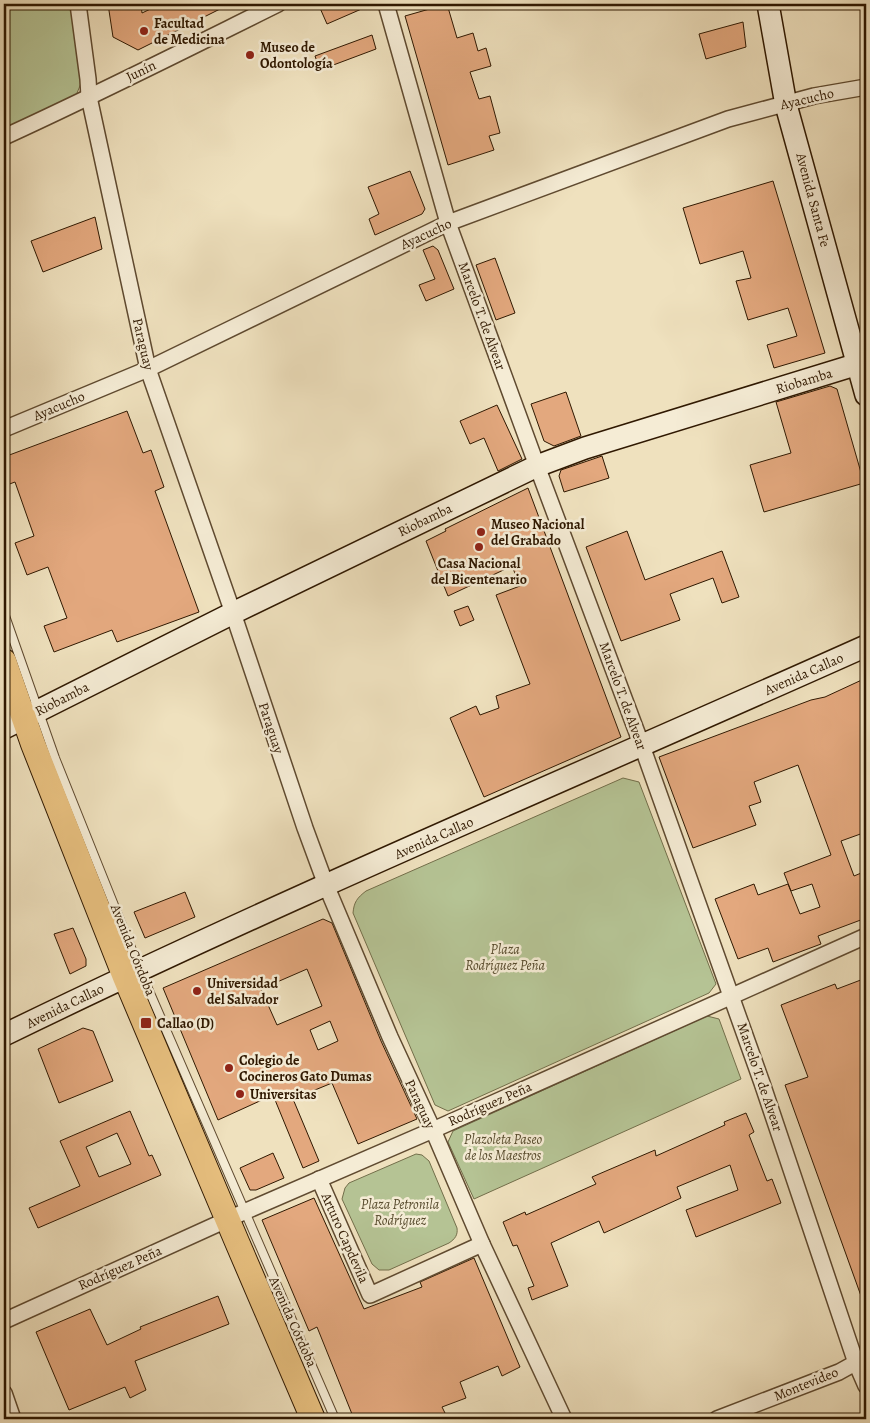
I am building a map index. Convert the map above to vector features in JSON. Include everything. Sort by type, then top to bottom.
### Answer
[{"type":"main road","name":"Avenida Santa Fe","points":[[768,4],[786,105],[862,363],[866,395]]},
{"type":"main road","name":"Riobamba","points":[[22,720],[233,613],[537,466],[585,448],[862,363]]},
{"type":"main road","name":"Avenida Callao","points":[[4,1035],[133,973],[326,885],[866,646]]},
{"type":"main road","name":"Avenida Córdoba","points":[[4,661],[22,720],[133,973],[236,1216],[313,1419]]},
{"type":"street","name":"Paraguay","points":[[78,4],[89,97],[148,369],[305,828],[326,885],[390,1036],[482,1244],[564,1419]]},
{"type":"street","name":"Junín","points":[[4,137],[278,4]]},
{"type":"street","name":"Marcelo T. de Alvear","points":[[386,4],[448,223],[642,746],[861,1360],[866,1386]]},
{"type":"street","name":"Ayacucho","points":[[4,429],[148,369],[448,223],[728,119],[814,96],[866,87]]},
{"type":"street","name":"Rodríguez Peña","points":[[4,1321],[866,936]]},
{"type":"street","name":"Arturo Capdevila","points":[[319,1179],[370,1295],[482,1244]]},
{"type":"street","name":"Montevideo","points":[[717,1419],[839,1372],[861,1360]]},
{"type":"street","points":[[4,1393],[9,1415]]},
{"type":"lane","name":"Avenida Córdoba","points":[[4,613],[22,720]]},
{"type":"lane","name":"Avenida Córdoba","points":[[236,1216],[335,1419]]},
{"type":"green space","points":[[4,4],[71,4],[82,81],[77,93],[73,97],[4,130]]},
{"type":"green space","name":"Plaza Rodríguez Peña","points":[[623,778],[639,782],[716,984],[709,993],[448,1111],[435,1105],[353,913],[357,900],[366,891]]},
{"type":"green space","name":"Plazoleta Paseo de los Maestros","points":[[707,1016],[719,1019],[741,1079],[474,1199],[448,1142],[453,1131]]},
{"type":"green space","name":"Plaza Petronila Rodríguez","points":[[416,1154],[422,1155],[429,1161],[457,1228],[456,1235],[449,1243],[389,1270],[379,1270],[372,1264],[342,1199],[345,1188],[349,1183]]},
{"type":"building","name":"Facultad de Medicina","points":[[108,4],[141,4],[142,13],[161,4],[230,4],[138,50],[113,37]]},
{"type":"building","points":[[330,4],[373,4],[327,24],[320,8]]},
{"type":"building","points":[[447,4],[457,38],[473,33],[478,51],[486,48],[491,66],[470,72],[479,99],[490,96],[500,133],[489,136],[494,150],[448,165],[405,16]]},
{"type":"building","points":[[743,22],[746,47],[706,59],[699,34]]},
{"type":"building","points":[[372,35],[376,49],[320,70],[315,56]]},
{"type":"building","points":[[410,171],[425,209],[422,214],[375,235],[369,219],[379,214],[368,187]]},
{"type":"building","points":[[773,181],[825,353],[774,368],[767,345],[797,336],[788,308],[748,320],[736,281],[751,278],[743,251],[700,264],[683,208]]},
{"type":"building","points":[[95,217],[102,249],[43,272],[31,241]]},
{"type":"building","points":[[433,246],[438,250],[454,289],[426,301],[419,285],[435,279],[423,250]]},
{"type":"building","points":[[495,258],[515,313],[496,320],[476,265]]},
{"type":"building","points":[[830,386],[837,389],[864,483],[764,512],[750,465],[791,453],[776,402]]},
{"type":"building","points":[[566,392],[581,436],[554,446],[544,441],[531,404]]},
{"type":"building","points":[[497,405],[522,459],[498,471],[484,438],[470,444],[460,421]]},
{"type":"building","points":[[127,411],[143,453],[151,450],[164,487],[155,491],[199,612],[117,642],[112,630],[54,652],[44,626],[67,618],[48,567],[27,575],[15,543],[34,536],[15,482],[4,486],[4,457]]},
{"type":"building","points":[[602,456],[609,478],[564,492],[559,476],[561,470]]},
{"type":"building","points":[[528,488],[621,737],[484,797],[450,718],[476,706],[480,715],[499,708],[496,696],[530,684],[496,595],[520,586],[512,566],[448,596],[426,541],[446,531],[445,529]]},
{"type":"building","points":[[627,531],[645,580],[722,551],[739,597],[722,603],[713,578],[670,594],[680,620],[621,641],[586,547]]},
{"type":"building","points":[[468,606],[474,620],[460,626],[454,611]]},
{"type":"building","points":[[866,678],[866,832],[841,841],[854,876],[866,871],[866,918],[818,936],[821,944],[773,962],[768,948],[738,959],[715,899],[754,884],[758,895],[788,884],[800,914],[820,907],[812,884],[791,891],[784,873],[831,855],[798,765],[754,782],[761,802],[749,806],[756,825],[693,848],[659,757],[811,700],[825,697]]},
{"type":"building","points":[[185,892],[195,917],[145,938],[134,912]]},
{"type":"building","points":[[323,919],[332,923],[381,1041],[417,1119],[358,1144],[332,1083],[293,1099],[319,1161],[303,1168],[273,1095],[218,1120],[163,988]],"holes":[[[307,969],[322,1006],[277,1025],[261,989]],[[330,1021],[338,1041],[318,1050],[310,1030]]]},
{"type":"building","points":[[73,928],[86,959],[86,966],[70,974],[54,934]]},
{"type":"building","points":[[866,978],[865,1307],[785,1085],[808,1077],[781,1005],[835,984],[837,989]]},
{"type":"building","points":[[83,1028],[93,1031],[113,1081],[59,1103],[38,1049]]},
{"type":"building","points":[[130,1111],[149,1156],[152,1155],[161,1175],[38,1228],[29,1208],[80,1186],[60,1141]],"holes":[[[117,1133],[131,1164],[99,1177],[86,1147]]]},
{"type":"building","points":[[746,1113],[754,1132],[749,1135],[767,1181],[772,1179],[781,1203],[696,1237],[686,1210],[738,1190],[730,1165],[677,1187],[681,1198],[604,1233],[599,1221],[551,1243],[568,1286],[532,1300],[528,1288],[534,1286],[517,1245],[513,1246],[503,1222],[525,1212],[526,1215],[596,1184],[592,1177],[655,1150],[656,1156],[725,1125],[724,1122]]},
{"type":"building","points":[[273,1153],[284,1178],[256,1190],[250,1190],[240,1168]]},
{"type":"building","points":[[314,1198],[364,1309],[422,1287],[420,1282],[474,1258],[520,1367],[502,1376],[498,1366],[460,1382],[466,1398],[442,1407],[448,1419],[354,1419],[317,1327],[309,1331],[262,1220]]},
{"type":"building","points":[[218,1296],[229,1324],[135,1361],[146,1390],[130,1398],[125,1387],[69,1410],[36,1332],[90,1309],[107,1345],[141,1329],[140,1327]]},
{"type":"place","name":"Facultad de Medicina","points":[[144,31]]},
{"type":"place","name":"Museo de Odontología","points":[[250,55]]},
{"type":"place","name":"Museo Nacional del Grabado","points":[[481,532]]},
{"type":"place","name":"Casa Nacional del Bicentenario","points":[[479,547]]},
{"type":"place","name":"Universidad del Salvador","points":[[197,991]]},
{"type":"place","name":"Callao (D)","points":[[146,1023]]},
{"type":"place","name":"Colegio de Cocineros Gato Dumas","points":[[229,1068]]},
{"type":"place","name":"Universitas","points":[[240,1094]]}]
